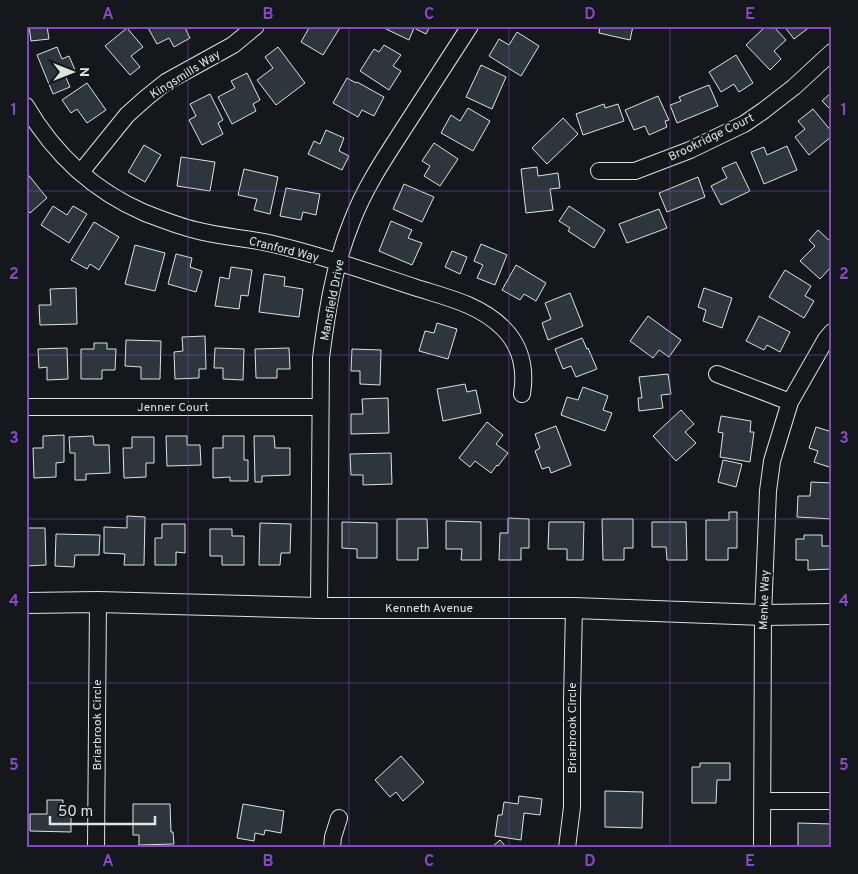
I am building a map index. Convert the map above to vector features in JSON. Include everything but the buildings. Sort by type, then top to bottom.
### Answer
[{"type":"main road","name":"Kenneth Avenue","points":[[26,603],[98,602],[319,608],[574,608],[763,615],[832,614]]},
{"type":"street","name":"Kingsmills Way","points":[[81,172],[128,114],[146,98],[166,82],[233,44],[256,26]]},
{"type":"street","name":"Mansfield Drive","points":[[319,608],[321,358],[325,324],[338,262],[355,214],[377,169],[470,26]]},
{"type":"street","name":"Brookridge Court","points":[[599,171],[635,171],[690,150],[744,124],[794,86],[832,52]]},
{"type":"street","name":"Cranford Way","points":[[26,106],[46,138],[64,157],[100,188],[144,212],[196,230],[273,244],[338,262],[462,302],[486,314],[508,333],[519,352],[524,372],[522,394]]},
{"type":"street","name":"Menke Way","points":[[762,848],[763,615],[768,491],[772,461],[790,402],[826,339],[832,332]]},
{"type":"street","points":[[717,374],[790,402]]},
{"type":"street","name":"Jenner Court","points":[[26,407],[320,407]]},
{"type":"street","name":"Briarbrook Circle","points":[[96,848],[98,602]]},
{"type":"street","name":"Briarbrook Circle","points":[[567,848],[572,807],[574,608]]},
{"type":"street","points":[[762,801],[832,801]]},
{"type":"street","points":[[332,848],[334,832],[339,818]]}]
